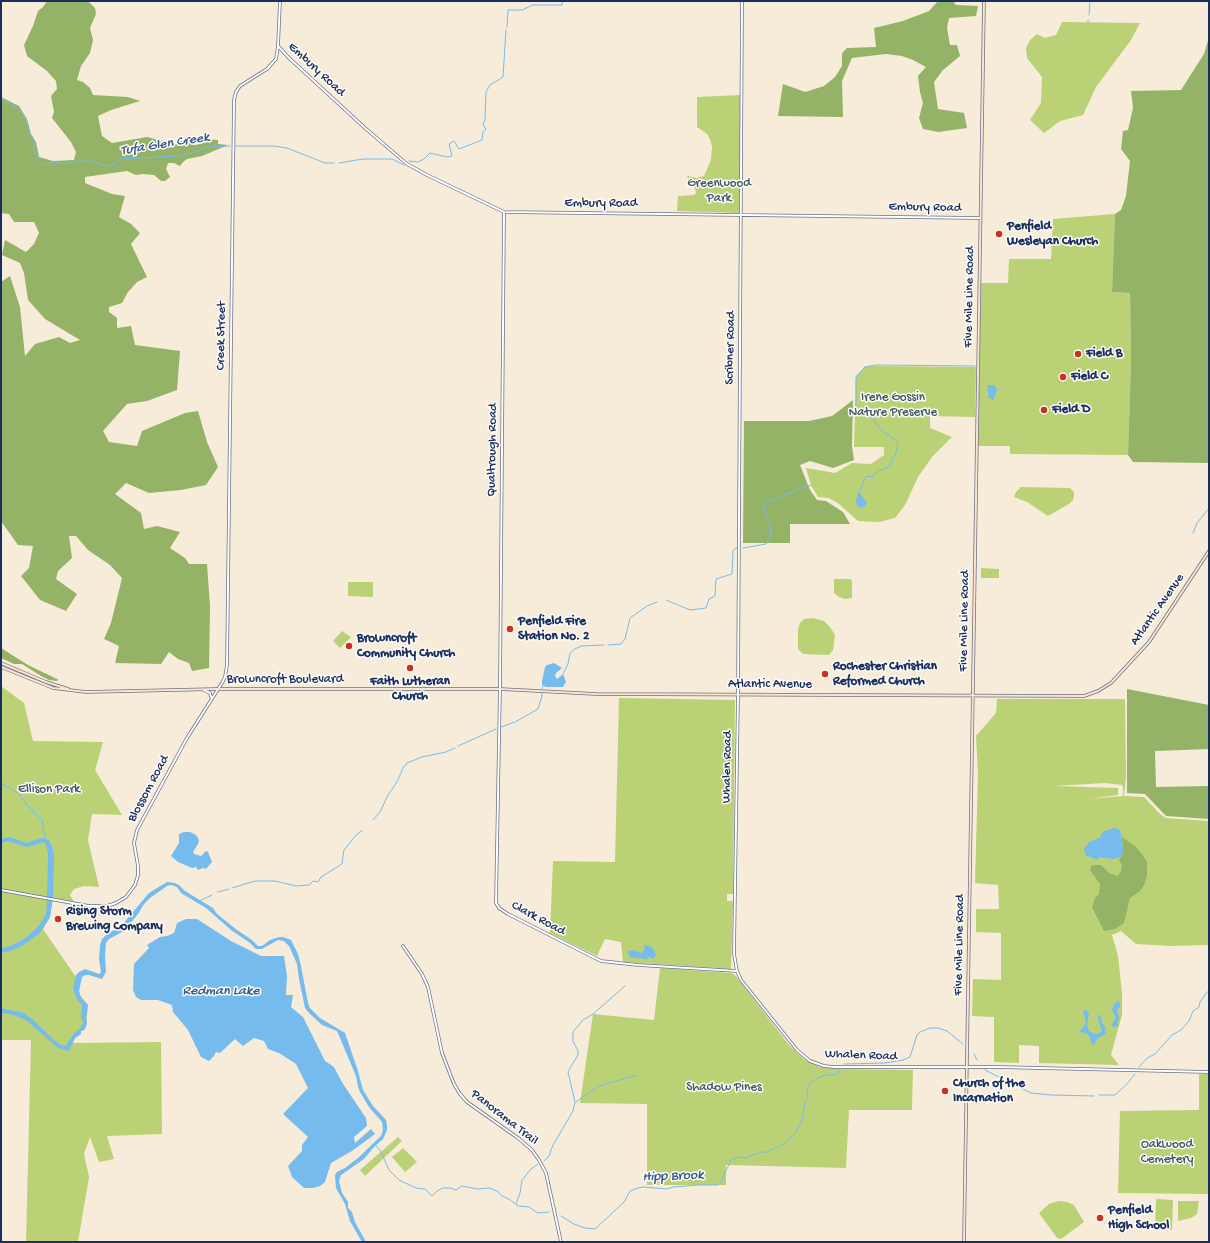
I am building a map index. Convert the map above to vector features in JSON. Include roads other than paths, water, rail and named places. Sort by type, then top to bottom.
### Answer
[{"type":"main road","name":"Five Mile Line Road","points":[[964,1242],[984,1]]},
{"type":"main road","name":"Atlantic Avenue","points":[[500,689],[596,694],[973,695],[1077,697],[1088,695],[1101,690],[1116,678],[1150,642],[1209,551]]},
{"type":"main road","name":"Browncroft Boulevard","points":[[1,663],[46,682],[71,690]]},
{"type":"main road","name":"Browncroft Boulevard","points":[[1,667],[46,686],[60,690],[95,692],[201,689],[500,689]]},
{"type":"street","name":"Creek Street","points":[[218,689],[225,676],[227,665],[234,100],[236,92],[240,86],[271,65],[276,59],[280,1]]},
{"type":"street","name":"Scribner Road","points":[[738,694],[742,1]]},
{"type":"street","name":"Embury Road","points":[[278,46],[337,102],[408,164],[504,212],[980,218]]},
{"type":"street","name":"Qualtrough Road","points":[[500,689],[504,212]]},
{"type":"street","points":[[201,689],[210,693],[210,700]]},
{"type":"street","name":"Blossom Road","points":[[1,890],[89,906],[107,906],[121,901],[130,893],[135,885],[138,875],[134,843],[137,830],[186,738],[218,689]]},
{"type":"street","name":"Clark Road","points":[[500,689],[495,897],[499,908],[601,961],[638,965],[737,971]]},
{"type":"street","name":"Whalen Road","points":[[738,694],[734,954],[737,971],[741,980],[803,1056],[815,1063],[834,1067],[967,1067],[1209,1072]]},
{"type":"street","name":"Panorama Trail","points":[[403,946],[422,974],[428,988],[442,1053],[454,1084],[467,1102],[518,1138],[532,1150],[539,1160],[546,1172],[561,1242]]},
{"type":"water","points":[[987,385],[994,385],[997,388],[993,400],[989,398]]},
{"type":"water","points":[[859,492],[867,503],[862,508],[857,506],[856,501]]},
{"type":"water","points":[[554,663],[562,668],[556,673],[555,676],[557,679],[562,675],[564,676],[566,682],[563,687],[546,687],[542,685],[545,667]]},
{"type":"water","points":[[1115,828],[1120,830],[1122,839],[1123,850],[1121,857],[1113,859],[1098,857],[1098,860],[1086,856],[1084,849],[1089,842],[1099,838],[1101,839],[1100,837],[1102,833]]},
{"type":"water","points":[[190,832],[198,838],[199,841],[193,852],[194,854],[201,856],[206,851],[208,852],[212,862],[206,869],[203,868],[198,870],[196,867],[192,868],[178,862],[171,856],[179,843],[179,834]]},
{"type":"water","points":[[10,837],[26,843],[42,838],[49,840],[54,856],[53,897],[50,917],[40,933],[22,946],[1,953],[1,949],[13,945],[27,937],[38,927],[46,914],[47,902],[48,853],[45,842],[27,847],[8,841],[1,843],[1,839]]},
{"type":"water","points":[[167,882],[179,885],[185,891],[213,908],[217,914],[258,946],[262,946],[270,940],[279,937],[291,940],[298,954],[310,1008],[320,1018],[345,1033],[363,1090],[373,1106],[386,1120],[387,1125],[387,1130],[383,1139],[364,1159],[341,1175],[339,1181],[342,1193],[348,1202],[348,1208],[352,1212],[355,1222],[366,1242],[362,1242],[350,1221],[345,1204],[336,1188],[335,1175],[337,1172],[358,1158],[381,1136],[383,1130],[382,1122],[369,1107],[360,1092],[356,1076],[337,1031],[322,1025],[305,1008],[297,964],[289,946],[284,941],[278,940],[262,949],[256,949],[206,908],[181,893],[177,887],[171,885],[167,886],[144,904],[124,931],[109,939],[106,943],[106,972],[102,979],[89,975],[82,977],[79,991],[81,998],[88,1005],[86,1017],[87,1024],[84,1030],[81,1031],[81,1034],[75,1038],[69,1051],[58,1048],[26,1020],[11,1014],[1,1013],[1,1008],[24,1013],[55,1041],[66,1046],[74,1033],[84,1022],[81,1019],[82,1005],[78,1001],[73,989],[76,975],[85,969],[99,974],[101,972],[99,959],[102,939],[122,925],[149,893]]},
{"type":"water","name":"Redman Lake","points":[[186,919],[197,919],[231,941],[261,956],[284,956],[287,976],[286,995],[293,995],[291,1007],[303,1017],[325,1061],[334,1067],[343,1084],[366,1118],[367,1126],[354,1137],[355,1143],[371,1129],[375,1134],[352,1151],[331,1163],[325,1182],[320,1186],[304,1188],[292,1177],[288,1166],[302,1151],[302,1145],[308,1137],[283,1114],[308,1088],[296,1064],[279,1053],[268,1049],[264,1041],[254,1038],[243,1046],[235,1039],[220,1053],[216,1052],[209,1061],[201,1057],[188,1030],[173,1012],[172,1005],[158,1000],[141,1000],[136,997],[133,990],[134,964],[149,948],[147,945],[160,937],[174,933],[177,923]]},
{"type":"water","points":[[645,945],[650,946],[654,950],[656,955],[654,958],[652,959],[650,957],[646,959],[630,957],[628,953],[629,951],[633,950],[641,953],[644,951]]},
{"type":"water","points":[[1118,1001],[1120,1006],[1117,1011],[1119,1017],[1118,1026],[1114,1027],[1111,1025],[1116,1018],[1112,1010],[1114,1004]]},
{"type":"water","points":[[1084,1010],[1086,1010],[1089,1014],[1087,1025],[1089,1031],[1097,1034],[1102,1031],[1098,1015],[1100,1015],[1105,1027],[1106,1034],[1097,1039],[1094,1045],[1091,1043],[1090,1037],[1086,1033],[1080,1032],[1085,1025],[1086,1020],[1083,1013]]},
{"type":"waterway","name":"Tufa Glen Creek","points":[[507,27],[508,10],[522,10],[533,5],[562,5],[562,1]]},
{"type":"waterway","points":[[1089,15],[1090,1]]},
{"type":"waterway","name":"Tufa Glen Creek","points":[[409,161],[418,162],[430,153],[447,157],[452,156],[449,144],[454,141],[459,149],[482,140],[483,132],[486,129],[483,124],[485,120],[486,92],[490,85],[503,77],[506,30]]},
{"type":"waterway","name":"Tufa Glen Creek","points":[[1,99],[19,109],[26,119],[28,130],[35,143],[33,148],[42,163],[47,164],[55,162],[66,164],[78,161],[91,161],[106,166],[115,164],[119,159],[177,156],[192,153],[207,147],[230,146]]},
{"type":"waterway","name":"Tufa Glen Creek","points":[[235,146],[274,146],[287,148],[325,163],[334,163]]},
{"type":"waterway","name":"Tufa Glen Creek","points":[[339,163],[363,159],[392,159],[404,165]]},
{"type":"waterway","points":[[859,492],[866,476],[872,477],[880,470],[887,468],[892,463],[892,458],[895,456],[898,445],[897,442],[889,435],[884,433],[867,412],[858,411],[856,409],[856,377],[865,367],[876,365],[975,366]]},
{"type":"waterway","points":[[743,548],[766,544],[770,537],[771,529],[764,508],[765,504],[781,496],[811,485]]},
{"type":"waterway","points":[[1193,533],[1197,523],[1209,508]]},
{"type":"waterway","points":[[666,600],[690,610],[706,608],[709,599],[715,596],[716,579],[732,574],[733,551],[737,548]]},
{"type":"waterway","points":[[608,645],[621,644],[625,639],[630,618],[647,606],[657,602]]},
{"type":"waterway","points":[[562,676],[568,664],[570,653],[575,649],[581,646],[604,645]]},
{"type":"waterway","points":[[501,727],[515,722],[538,709],[542,693]]},
{"type":"waterway","points":[[458,746],[496,729]]},
{"type":"waterway","points":[[373,820],[380,812],[407,763],[422,757],[446,752],[455,748]]},
{"type":"waterway","points":[[1,783],[18,793],[42,820],[45,839]]},
{"type":"waterway","points":[[232,888],[255,881],[275,881],[296,886],[309,885],[313,881],[318,882],[321,877],[342,864],[344,850],[357,834],[362,831]]},
{"type":"waterway","points":[[218,892],[229,889]]},
{"type":"waterway","points":[[199,901],[212,895]]},
{"type":"waterway","points":[[544,1161],[549,1156],[553,1145],[573,1111],[575,1102],[568,1072],[578,1055],[578,1051],[573,1041],[573,1032],[583,1020],[593,1014],[625,986]]},
{"type":"waterway","name":"Hipp Brook","points":[[1139,1067],[1147,1058],[1155,1054],[1172,1035],[1181,1030],[1189,1021],[1193,1011],[1199,1007],[1200,1002],[1207,992],[1209,992]]},
{"type":"waterway","name":"Hipp Brook","points":[[844,1064],[885,1063],[903,1060],[910,1057],[917,1035],[920,1032],[930,1028],[938,1028],[947,1031],[963,1044]]},
{"type":"waterway","name":"Hipp Brook","points":[[974,1054],[977,1060]]},
{"type":"waterway","name":"Hipp Brook","points":[[985,1070],[1031,1093],[1094,1096]]},
{"type":"waterway","name":"Hipp Brook","points":[[561,1216],[574,1224],[585,1228],[595,1229],[624,1202],[630,1191],[638,1188],[667,1189],[673,1187],[698,1185],[718,1185],[721,1182],[731,1160],[738,1157],[744,1158],[767,1152],[784,1144],[791,1138],[802,1120],[805,1102],[808,1097],[807,1089],[810,1083],[825,1075],[836,1075],[840,1071]]},
{"type":"waterway","name":"Hipp Brook","points":[[1099,1095],[1115,1095],[1135,1074]]},
{"type":"waterway","points":[[576,1102],[599,1086],[637,1075]]},
{"type":"waterway","name":"Hipp Brook","points":[[375,1144],[381,1152],[389,1170],[399,1180],[416,1188],[425,1189],[432,1196],[443,1188],[451,1188],[456,1190],[462,1186],[478,1189],[489,1188],[497,1191],[518,1206],[529,1207],[538,1213],[549,1212]]},
{"type":"waterway","points":[[516,1204],[520,1193],[522,1180],[531,1169],[538,1164]]},
{"type":"place","name":"Penfield Wesleyan Church","points":[[999,234]]},
{"type":"place","name":"Field B","points":[[1078,354]]},
{"type":"place","name":"Field C","points":[[1063,377]]},
{"type":"place","name":"Field D","points":[[1044,410]]},
{"type":"place","name":"Penfield Fire Station No. 2","points":[[510,629]]},
{"type":"place","name":"Browncroft Community Church","points":[[349,646]]},
{"type":"place","name":"Faith Lutheran Church","points":[[410,668]]},
{"type":"place","name":"Rochester Christian Reformed Church","points":[[825,674]]},
{"type":"place","name":"Rising Storm Brewing Company","points":[[58,919]]},
{"type":"place","name":"Church of the Incarnation","points":[[945,1091]]},
{"type":"place","name":"Penfield High School","points":[[1100,1218]]},
{"type":"park label","name":"Greenwood Park","points":[[719,192]]},
{"type":"park label","name":"Irene Gossin Nature Preserve","points":[[893,406]]},
{"type":"park label","name":"Ellison Park","points":[[49,790]]},
{"type":"park label","name":"Shadow Pines","points":[[724,1088]]},
{"type":"park label","name":"Oakwood Cemetery","points":[[1167,1152]]}]
